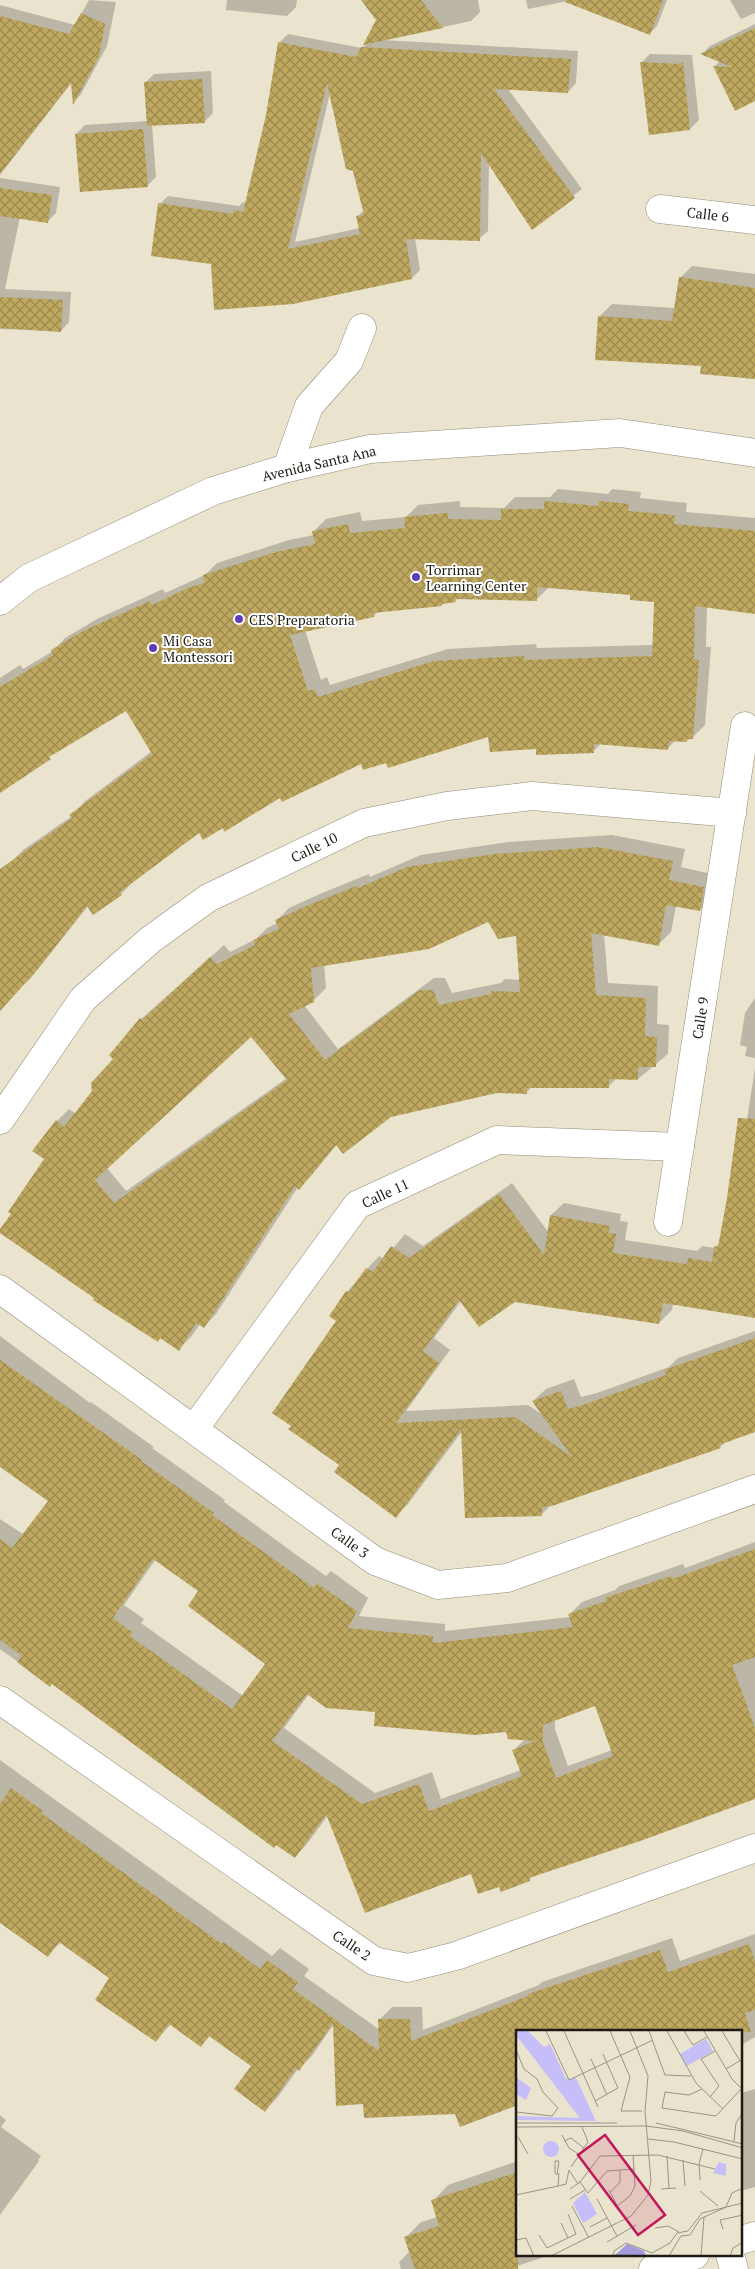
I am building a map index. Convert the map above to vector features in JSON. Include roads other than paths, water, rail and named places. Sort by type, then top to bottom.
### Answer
[{"type":"street","name":"Calle 6","points":[[660,208],[755,220]]},
{"type":"street","points":[[287,468],[309,406],[349,361],[362,328]]},
{"type":"street","name":"Avenida Santa Ana","points":[[0,600],[29,578],[212,491],[287,468],[370,449],[620,433],[755,453]]},
{"type":"street","name":"Calle 9","points":[[668,1222],[745,726]]},
{"type":"street","name":"Calle 10","points":[[0,1120],[83,999],[150,940],[208,898],[364,823],[447,806],[532,796],[732,813]]},
{"type":"street","name":"Calle 11","points":[[194,1429],[357,1206],[497,1140],[680,1147]]},
{"type":"street","name":"Calle 3","points":[[0,1289],[375,1561],[438,1585],[506,1578],[755,1489]]},
{"type":"street","name":"Calle 2","points":[[0,1700],[374,1961],[408,1968],[456,1956],[755,1848]]},
{"type":"street","points":[[742,2240],[755,2236]]},
{"type":"street","points":[[654,2269],[692,2256]]},
{"type":"street","points":[[730,2256],[734,2269]]},
{"type":"place","name":"Torrimar Learning Center","points":[[416,577]]},
{"type":"place","name":"CES Preparatoria","points":[[239,619]]},
{"type":"place","name":"Mi Casa Montessori","points":[[153,648]]}]
